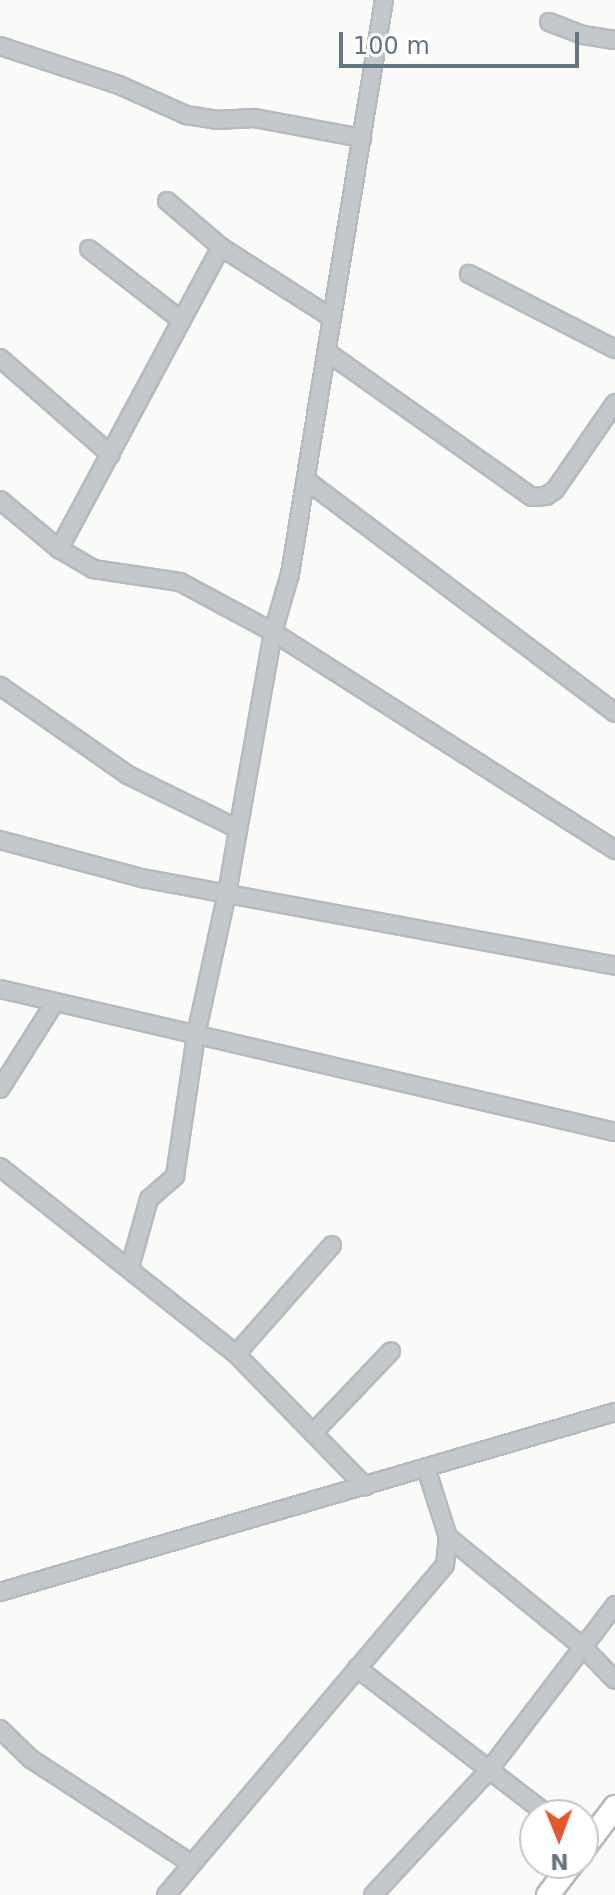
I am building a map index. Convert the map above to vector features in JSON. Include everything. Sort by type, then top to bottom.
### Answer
[{"type":"main road","points":[[599,1827],[615,1807]]},
{"type":"street","points":[[130,1267],[149,1199],[175,1176],[196,1035],[227,893],[236,828],[273,632],[290,574],[384,0]]},
{"type":"street","points":[[549,22],[583,35],[615,40]]},
{"type":"street","points":[[0,46],[119,85],[186,115],[216,120],[255,118],[362,138]]},
{"type":"street","points":[[167,201],[221,247],[332,318]]},
{"type":"street","points":[[59,549],[221,247]]},
{"type":"street","points":[[89,249],[181,320]]},
{"type":"street","points":[[469,274],[615,349]]},
{"type":"street","points":[[327,352],[532,497],[546,496],[555,490],[615,403]]},
{"type":"street","points":[[0,358],[111,455]]},
{"type":"street","points":[[306,480],[615,713]]},
{"type":"street","points":[[0,500],[59,549],[93,569],[180,582],[273,632],[615,850]]},
{"type":"street","points":[[0,686],[128,775],[236,828]]},
{"type":"street","points":[[0,840],[142,878],[615,966]]},
{"type":"street","points":[[0,989],[615,1132]]},
{"type":"street","points":[[0,1089],[55,1002]]},
{"type":"street","points":[[0,1167],[236,1354],[365,1486]]},
{"type":"street","points":[[236,1354],[332,1245]]},
{"type":"street","points":[[313,1433],[391,1351]]},
{"type":"street","points":[[0,1592],[615,1412]]},
{"type":"street","points":[[166,1895],[445,1565],[448,1537],[426,1468]]},
{"type":"street","points":[[448,1537],[583,1647],[615,1680]]},
{"type":"street","points":[[373,1895],[489,1770],[615,1605]]},
{"type":"street","points":[[357,1668],[527,1799]]},
{"type":"street","points":[[0,1729],[31,1759],[192,1864]]}]
